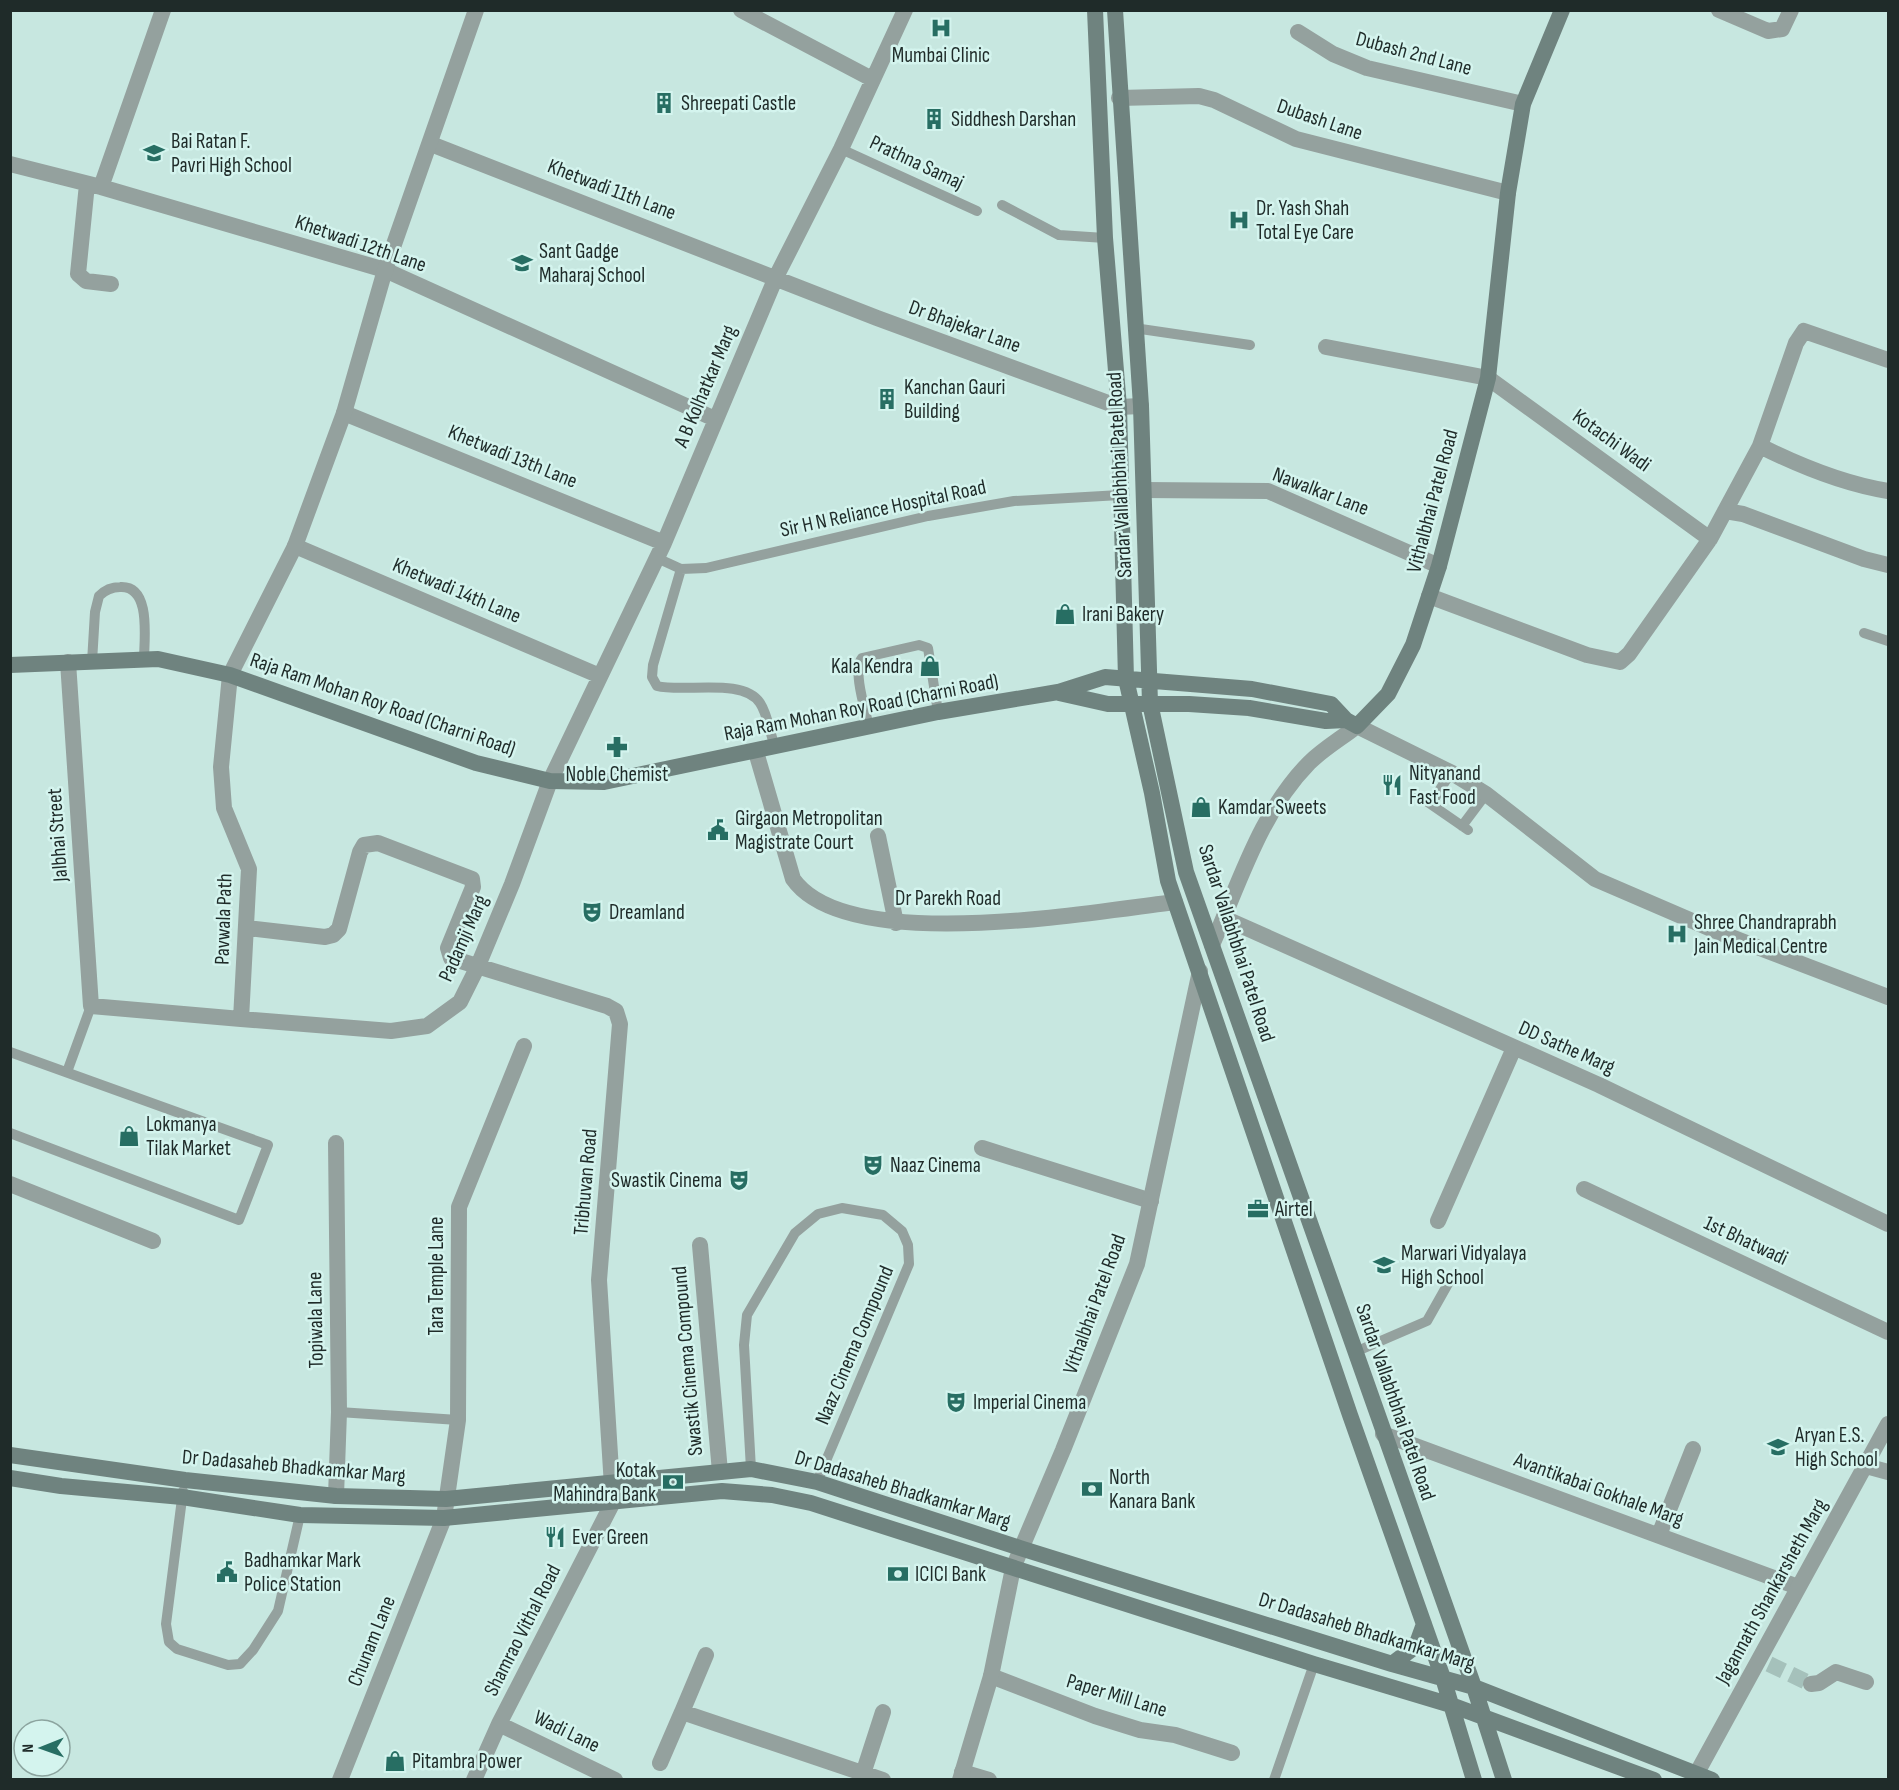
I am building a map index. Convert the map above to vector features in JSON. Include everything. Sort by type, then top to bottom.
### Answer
[{"type":"main road","name":"Sardar Vallabhbhai Patel Road","points":[[1095,10],[1105,238],[1119,407],[1126,679],[1130,703],[1152,793],[1168,881],[1443,1678]]},
{"type":"main road","name":"Sardar Vallabhbhai Patel Road","points":[[1115,10],[1134,328],[1141,406],[1150,703],[1186,872],[1474,1687],[1504,1779]]},
{"type":"main road","name":"Vithalbhai Patel Road","points":[[1352,723],[1388,694],[1413,645],[1439,566],[1488,378],[1508,193],[1523,104],[1562,10]]},
{"type":"main road","name":"Raja Ram Mohan Roy Road (Charni Road)","points":[[10,665],[158,660],[230,675],[476,763],[550,781],[604,782],[756,752],[938,712],[1058,692],[1105,678],[1251,689],[1331,704],[1352,723]]},
{"type":"main road","points":[[1249,708],[1251,689]]},
{"type":"main road","name":"Raja Ram Mohan Roy Road (Charni Road)","points":[[1058,692],[1108,704],[1150,703],[1249,708],[1352,723]]},
{"type":"main road","name":"Dr Dadasaheb Bhadkamkar Marg","points":[[10,1455],[300,1515],[444,1518],[722,1491],[771,1495],[811,1503],[1314,1664],[1451,1705],[1654,1779]]},
{"type":"main road","name":"Dr Dadasaheb Bhadkamkar Marg","points":[[10,1478],[61,1486],[446,1499],[610,1481],[751,1469],[818,1482],[1020,1548],[1392,1664],[1474,1687],[1700,1777]]},
{"type":"main road","points":[[522,1491],[524,1510]]},
{"type":"main road","points":[[1392,1664],[1416,1646],[1424,1624]]},
{"type":"main road","points":[[1443,1678],[1474,1779]]},
{"type":"main road","points":[[1573,1749],[1581,1728]]},
{"type":"street","points":[[111,284],[86,281],[78,274],[94,185],[163,10]]},
{"type":"street","points":[[230,675],[295,546],[344,412],[385,270],[476,10]]},
{"type":"street","points":[[741,10],[872,79]]},
{"type":"street","name":"A B Kolhatkar Marg","points":[[550,781],[661,551],[776,277],[841,149],[906,10]]},
{"type":"street","points":[[1719,10],[1768,31],[1782,28],[1791,10]]},
{"type":"street","name":"Dubash 2nd Lane","points":[[1298,32],[1334,54],[1367,68],[1523,104]]},
{"type":"street","name":"Dubash Lane","points":[[1119,98],[1199,96],[1214,100],[1296,139],[1508,193]]},
{"type":"street","name":"Khetwadi 11th Lane","points":[[431,144],[776,277]]},
{"type":"street","name":"Khetwadi 12th Lane","points":[[10,164],[94,185],[385,270],[715,419]]},
{"type":"street","name":"Dr Bhajekar Lane","points":[[776,277],[877,318],[1119,407],[1141,406]]},
{"type":"street","points":[[1430,596],[1587,655],[1620,662],[1629,654],[1710,539],[1760,446],[1796,343],[1804,331],[1888,360]]},
{"type":"street","points":[[1326,347],[1488,378]]},
{"type":"street","name":"Kotachi Wadi","points":[[1488,378],[1710,539]]},
{"type":"street","name":"Khetwadi 13th Lane","points":[[344,412],[661,551]]},
{"type":"street","points":[[1760,446],[1786,459],[1865,488],[1888,491]]},
{"type":"street","name":"Nawalkar Lane","points":[[1144,490],[1268,491],[1321,512],[1439,566]]},
{"type":"street","points":[[1725,511],[1743,514],[1864,559],[1888,565]]},
{"type":"street","name":"Khetwadi 14th Lane","points":[[295,546],[600,676]]},
{"type":"street","name":"Jalbhai Street","points":[[68,662],[91,1006]]},
{"type":"street","name":"Pavwala Path","points":[[230,675],[221,767],[224,808],[249,869],[248,928],[241,1019]]},
{"type":"street","name":"Raja Ram Mohan Roy Road (Charni Road)","points":[[1352,723],[1451,772],[1486,794],[1595,879],[1718,932],[1888,997]]},
{"type":"street","name":"Vithalbhai Patel Road","points":[[1212,945],[1257,838],[1284,793],[1310,762],[1352,723]]},
{"type":"street","name":"Dr Parekh Road","points":[[756,752],[793,879],[802,892],[831,907],[896,923],[1003,922],[1175,902]]},
{"type":"street","name":"Padamji Marg","points":[[241,1019],[392,1031],[427,1026],[460,1002],[477,968],[550,781]]},
{"type":"street","points":[[878,836],[896,923]]},
{"type":"street","name":"Tribhuvan Road","points":[[248,928],[326,937],[333,935],[339,929],[360,852],[364,845],[371,842],[472,879],[473,887],[448,953],[451,958],[477,968],[607,1006],[616,1011],[620,1024],[599,1280],[613,1502]]},
{"type":"street","name":"DD Sathe Marg","points":[[1224,918],[1599,1085],[1888,1224]]},
{"type":"street","name":"Vithalbhai Patel Road","points":[[961,1776],[991,1676],[1013,1568],[1064,1450],[1137,1264],[1200,971]]},
{"type":"street","points":[[91,1006],[241,1019]]},
{"type":"street","name":"Tara Temple Lane","points":[[444,1518],[458,1420],[459,1207],[524,1046]]},
{"type":"street","points":[[1438,1221],[1514,1048]]},
{"type":"street","name":"Topiwala Lane","points":[[336,1143],[339,1412],[336,1496]]},
{"type":"street","points":[[982,1149],[1150,1201]]},
{"type":"street","points":[[10,1184],[153,1241]]},
{"type":"street","name":"1st Bhatwadi","points":[[1584,1188],[1888,1332]]},
{"type":"street","name":"Swastik Cinema Compound","points":[[700,1245],[720,1472]]},
{"type":"street","name":"Jagannath Shankarsheth Marg","points":[[1700,1777],[1763,1661],[1798,1587],[1888,1424]]},
{"type":"street","name":"Avantikabai Gokhale Marg","points":[[1383,1434],[1798,1587]]},
{"type":"street","points":[[1659,1535],[1692,1449]]},
{"type":"street","points":[[1866,1466],[1888,1472]]},
{"type":"street","name":"Shamrao Vithal Road","points":[[474,1779],[499,1724],[613,1502]]},
{"type":"street","name":"Chunam Lane","points":[[340,1779],[444,1518]]},
{"type":"street","points":[[660,1763],[706,1655]]},
{"type":"street","points":[[1811,1684],[1819,1683],[1836,1672],[1866,1682]]},
{"type":"street","name":"Paper Mill Lane","points":[[991,1676],[1095,1716],[1232,1753]]},
{"type":"street","points":[[682,1712],[862,1776],[883,1779]]},
{"type":"street","points":[[862,1776],[883,1712]]},
{"type":"street","name":"Wadi Lane","points":[[499,1724],[615,1779]]},
{"type":"street","points":[[961,1776],[989,1779]]},
{"type":"lane","name":"Prathna Samaj","points":[[841,149],[977,211]]},
{"type":"lane","points":[[1002,206],[1059,235],[1105,238]]},
{"type":"lane","points":[[1134,328],[1250,345]]},
{"type":"lane","name":"Sir H N Reliance Hospital Road","points":[[661,551],[681,569],[706,568],[928,516],[1014,501],[1120,495]]},
{"type":"lane","points":[[681,569],[653,665],[652,677],[657,686],[670,690],[729,688],[751,693],[761,704],[775,747]]},
{"type":"lane","points":[[92,662],[95,612],[99,596],[110,588],[125,587],[132,590],[142,603],[144,660]]},
{"type":"lane","points":[[1864,633],[1888,641]]},
{"type":"lane","points":[[869,728],[858,667],[862,658],[919,645],[928,648],[938,712]]},
{"type":"lane","points":[[1431,804],[1451,772]]},
{"type":"lane","points":[[1413,792],[1465,828],[1486,794]]},
{"type":"lane","points":[[67,1072],[91,1006]]},
{"type":"lane","points":[[10,1052],[268,1145],[239,1220],[10,1133]]},
{"type":"lane","name":"Naaz Cinema Compound","points":[[751,1469],[744,1345],[747,1315],[795,1233],[818,1214],[842,1208],[883,1215],[902,1231],[908,1245],[909,1264],[818,1482]]},
{"type":"lane","points":[[1354,1352],[1427,1321],[1449,1282]]},
{"type":"lane","points":[[339,1412],[458,1420]]},
{"type":"lane","points":[[183,1489],[165,1624],[169,1642],[177,1649],[228,1665],[240,1664],[247,1657],[278,1611],[300,1515]]},
{"type":"lane","points":[[1274,1779],[1314,1664]]},
{"type":"tunnel","points":[[1769,1664],[1811,1684]]},
{"type":"place","name":"Mumbai Clinic","points":[[941,28]]},
{"type":"place","name":"Shreepati Castle","points":[[664,103]]},
{"type":"place","name":"Siddhesh Darshan","points":[[934,119]]},
{"type":"place","name":"Bai Ratan F. Pavri High School","points":[[154,153]]},
{"type":"place","name":"Dr. Yash Shah Total Eye Care","points":[[1239,220]]},
{"type":"place","name":"Sant Gadge Maharaj School","points":[[522,263]]},
{"type":"place","name":"Kanchan Gauri Building","points":[[887,399]]},
{"type":"place","name":"Irani Bakery","points":[[1065,614]]},
{"type":"place","name":"Kala Kendra","points":[[930,666]]},
{"type":"place","name":"Noble Chemist","points":[[617,747]]},
{"type":"place","name":"Nityanand Fast Food","points":[[1392,785]]},
{"type":"place","name":"Kamdar Sweets","points":[[1201,807]]},
{"type":"place","name":"Girgaon Metropolitan Magistrate Court","points":[[718,830]]},
{"type":"place","name":"Dreamland","points":[[592,912]]},
{"type":"place","name":"Shree Chandraprabh Jain Medical Centre","points":[[1677,934]]},
{"type":"place","name":"Lokmanya Tilak Market","points":[[129,1136]]},
{"type":"place","name":"Naaz Cinema","points":[[873,1165]]},
{"type":"place","name":"Swastik Cinema","points":[[739,1180]]},
{"type":"place","name":"Airtel","points":[[1258,1209]]},
{"type":"place","name":"Marwari Vidyalaya High School","points":[[1384,1265]]},
{"type":"place","name":"Imperial Cinema","points":[[956,1402]]},
{"type":"place","name":"Aryan E.S. High School","points":[[1778,1447]]},
{"type":"place","name":"Kotak Mahindra Bank","points":[[673,1482]]},
{"type":"place","name":"North Kanara Bank","points":[[1092,1489]]},
{"type":"place","name":"Ever Green","points":[[555,1537]]},
{"type":"place","name":"Badhamkar Mark Police Station","points":[[227,1572]]},
{"type":"place","name":"ICICI Bank","points":[[898,1574]]},
{"type":"place","name":"Pitambra Power","points":[[395,1761]]}]
